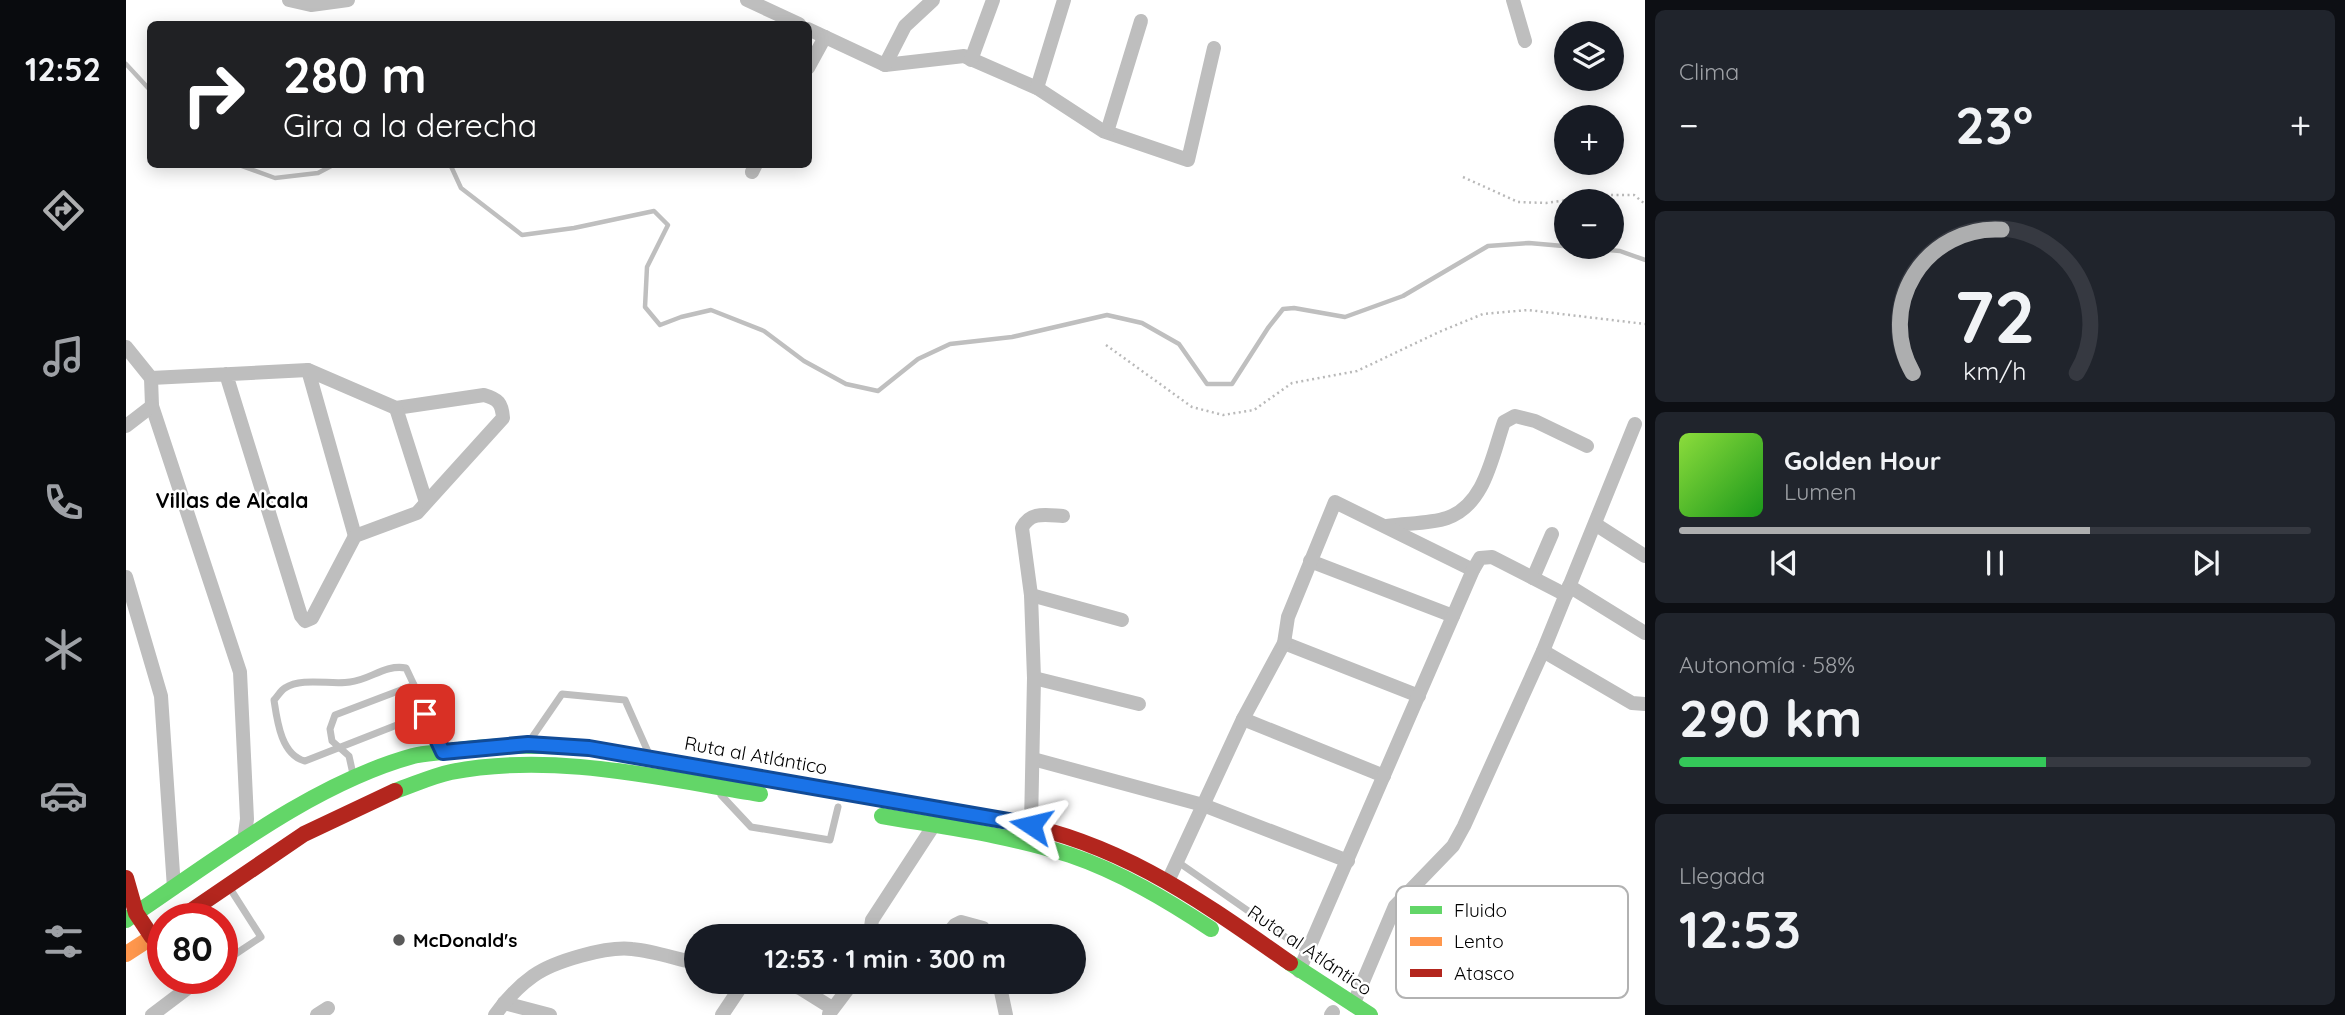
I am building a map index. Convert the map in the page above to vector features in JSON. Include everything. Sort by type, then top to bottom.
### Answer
[{"type":"main road","name":"Ruta al Atlántico","points":[[131,917],[288,812],[354,778],[414,756],[443,752],[528,744],[589,748],[1031,825],[1084,842],[1168,881],[1288,977],[1370,1015]]},
{"type":"main road","name":"Ruta al Atlántico","points":[[210,903],[229,886],[304,834],[388,794],[450,772],[520,765],[595,768],[713,786],[934,825],[1068,855],[1104,868],[1226,939]]},
{"type":"main road","points":[[288,812],[300,816],[306,826],[304,834]]},
{"type":"main road","points":[[126,878],[131,917],[147,927]]},
{"type":"main road","points":[[126,954],[147,940]]},
{"type":"street","points":[[289,0],[311,5],[348,0]]},
{"type":"street","points":[[747,0],[792,21]]},
{"type":"street","points":[[885,65],[905,26],[933,0]]},
{"type":"street","points":[[971,60],[993,0]]},
{"type":"street","points":[[1037,88],[1063,0]]},
{"type":"street","points":[[1513,0],[1525,41]]},
{"type":"street","points":[[1107,132],[1141,21]]},
{"type":"street","points":[[812,31],[885,65],[964,56],[1037,88],[1107,132],[1188,160],[1214,48]]},
{"type":"street","points":[[812,61],[825,37]]},
{"type":"street","points":[[126,347],[151,378],[152,406],[240,672],[247,819],[244,841]]},
{"type":"street","points":[[151,378],[308,370],[396,408],[484,395],[496,398],[502,408],[503,418],[417,513],[355,536]]},
{"type":"street","points":[[226,374],[301,616],[305,621],[312,618],[355,536],[308,370]]},
{"type":"street","points":[[126,426],[152,406]]},
{"type":"street","points":[[396,408],[426,502]]},
{"type":"street","points":[[1386,526],[1446,519],[1464,510],[1479,492],[1503,422],[1515,416],[1535,421],[1587,446]]},
{"type":"street","points":[[1414,886],[1453,846],[1464,826],[1543,651],[1635,424]]},
{"type":"street","points":[[1168,881],[1243,719],[1284,643],[1288,617],[1335,502],[1473,570]]},
{"type":"street","points":[[1031,825],[1034,678],[1031,595],[1021,528],[1025,520],[1032,515],[1063,516]]},
{"type":"street","points":[[1595,524],[1645,556]]},
{"type":"street","points":[[1532,578],[1552,534]]},
{"type":"street","points":[[1288,977],[1308,953],[1480,558],[1492,557],[1532,578],[1568,590],[1645,634]]},
{"type":"street","points":[[1310,561],[1453,616]]},
{"type":"street","points":[[126,577],[161,696],[174,888]]},
{"type":"street","points":[[1031,595],[1122,620]]},
{"type":"street","points":[[1284,643],[1419,696]]},
{"type":"street","points":[[1543,651],[1632,703],[1645,704]]},
{"type":"street","points":[[1034,678],[1139,704]]},
{"type":"street","points":[[1243,719],[1384,776]]},
{"type":"street","points":[[1033,759],[1203,804],[1348,861]]},
{"type":"street","points":[[871,924],[934,825]]},
{"type":"street","points":[[1353,1005],[1396,905]]},
{"type":"street","points":[[495,1015],[534,975],[610,949],[632,948],[684,960]]},
{"type":"street","points":[[152,1015],[180,994]]},
{"type":"street","points":[[722,1015],[736,994]]},
{"type":"street","points":[[808,994],[830,1012],[844,994]]},
{"type":"street","points":[[1002,994],[1006,1015]]},
{"type":"street","points":[[504,1003],[550,1015]]},
{"type":"lane","points":[[425,714],[306,761],[298,759],[291,752],[278,727],[274,700],[285,687],[303,683],[336,684],[357,681],[394,666],[407,668],[443,752]]},
{"type":"lane","points":[[354,778],[349,756],[332,741],[330,729],[335,715],[414,685]]},
{"type":"lane","points":[[528,744],[562,694],[625,700],[651,758]]},
{"type":"lane","points":[[713,786],[751,827],[830,840],[838,807]]},
{"type":"lane","points":[[1178,862],[1308,953]]},
{"type":"lane","points":[[229,886],[261,937],[238,952]]},
{"type":"path","points":[[1464,177],[1518,202],[1546,204],[1605,195],[1634,195],[1645,204]]},
{"type":"path","points":[[1106,345],[1192,407],[1223,415],[1254,410],[1292,383],[1357,371],[1483,314],[1528,310],[1645,324]]},
{"type":"waterway","points":[[126,64],[147,87]]},
{"type":"waterway","points":[[247,168],[275,178],[318,173],[327,168]]},
{"type":"waterway","points":[[452,168],[461,188],[522,235],[574,228],[654,211],[668,225],[647,267],[645,307],[660,325],[711,310],[764,331],[804,361],[846,384],[878,391],[918,359],[950,344],[1012,337],[1107,315],[1142,323],[1179,344],[1207,384],[1232,384],[1283,309],[1294,308],[1345,317],[1403,296],[1488,246],[1529,243],[1620,251],[1645,260]]},
{"type":"traffic: fast","points":[[126,920],[228,850],[300,805],[375,769],[422,754],[485,747],[589,748],[1001,820]]},
{"type":"traffic: fast","points":[[395,791],[451,772],[528,765],[606,770],[760,794]]},
{"type":"traffic: fast","points":[[882,816],[1000,837],[1070,855],[1143,888],[1211,929]]},
{"type":"traffic: fast","points":[[1290,963],[1370,1015]]},
{"type":"traffic: slow","points":[[126,954],[147,940]]},
{"type":"traffic: jam","points":[[203,903],[304,834],[395,791]]},
{"type":"traffic: jam","points":[[1001,820],[1043,829],[1119,857],[1188,894],[1290,963]]},
{"type":"traffic: jam","points":[[126,878],[136,913],[147,930]]},
{"type":"place","name":"McDonald's","points":[[399,940]]},
{"type":"district","name":"Villas de Alcala","points":[[232,501]]},
{"type":"route","points":[[425,714],[443,752],[528,744],[589,748],[1031,825]]}]
